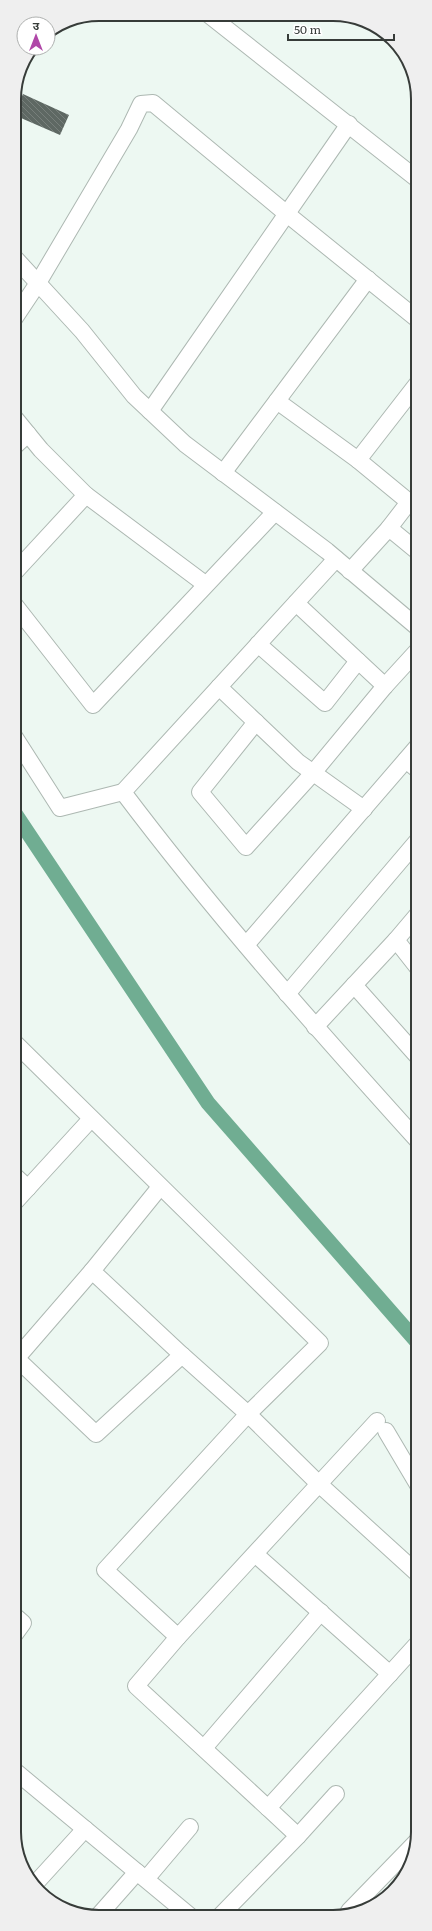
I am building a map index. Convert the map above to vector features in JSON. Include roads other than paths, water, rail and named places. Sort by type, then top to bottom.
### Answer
[{"type":"street","points":[[216,21],[288,79],[349,124],[411,173]]},
{"type":"street","points":[[21,309],[38,284],[129,129],[141,104],[153,103],[411,314]]},
{"type":"street","points":[[150,411],[349,124]]},
{"type":"street","points":[[21,265],[82,331],[134,396],[185,444],[350,570],[411,622]]},
{"type":"street","points":[[223,473],[368,279]]},
{"type":"street","points":[[358,460],[411,392]]},
{"type":"street","points":[[277,400],[358,460],[409,502],[389,528],[350,570]]},
{"type":"street","points":[[21,426],[41,450],[86,495],[205,584]]},
{"type":"street","points":[[21,440],[28,434]]},
{"type":"street","points":[[21,565],[86,495]]},
{"type":"street","points":[[21,613],[93,705],[205,584],[275,512]]},
{"type":"street","points":[[389,528],[411,546]]},
{"type":"street","points":[[21,747],[60,808],[123,792],[336,559]]},
{"type":"street","points":[[296,603],[385,686]]},
{"type":"street","points":[[258,644],[325,704],[358,661]]},
{"type":"street","points":[[256,722],[200,792],[246,847],[313,773],[385,686],[411,658]]},
{"type":"street","points":[[220,687],[298,762],[364,809]]},
{"type":"street","points":[[246,945],[364,809],[411,766]]},
{"type":"street","points":[[123,792],[166,850],[287,994],[411,1133]]},
{"type":"street","points":[[287,994],[411,848]]},
{"type":"street","points":[[315,1027],[411,922]]},
{"type":"street","points":[[396,940],[411,959]]},
{"type":"street","points":[[354,985],[411,1049]]},
{"type":"street","points":[[21,1049],[320,1343],[248,1414],[105,1570],[178,1637]]},
{"type":"street","points":[[21,1195],[91,1119]]},
{"type":"street","points":[[21,1182],[28,1188]]},
{"type":"street","points":[[21,1352],[92,1271],[160,1186]]},
{"type":"street","points":[[92,1271],[248,1414],[319,1484],[411,1568]]},
{"type":"street","points":[[21,1365],[96,1434],[182,1355]]},
{"type":"street","points":[[298,1836],[136,1686],[178,1637],[319,1484],[381,1426],[411,1475]]},
{"type":"street","points":[[255,1554],[390,1674]]},
{"type":"street","points":[[204,1748],[321,1612]]},
{"type":"street","points":[[268,1808],[411,1651]]},
{"type":"street","points":[[21,1776],[183,1910]]},
{"type":"street","points":[[226,1910],[298,1836],[336,1794]]},
{"type":"street","points":[[105,1910],[142,1876],[190,1827]]},
{"type":"street","points":[[38,1880],[85,1829]]},
{"type":"street","points":[[352,1908],[409,1849]]},
{"type":"waterway","points":[[21,822],[208,1103],[411,1335]]}]
